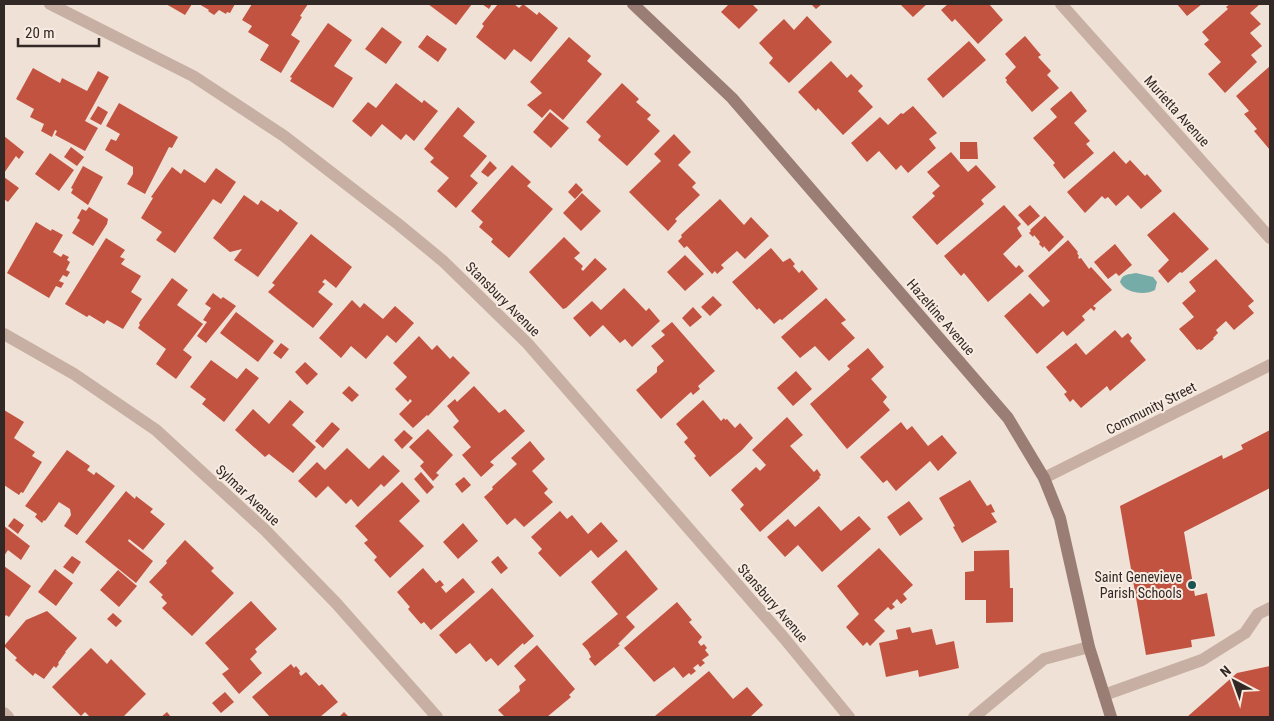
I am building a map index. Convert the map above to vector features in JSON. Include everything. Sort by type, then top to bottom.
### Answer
[{"type":"street","name":"Stansbury Avenue","points":[[50,4],[193,76],[284,136],[443,261],[528,344],[784,638],[849,717]]},
{"type":"street","name":"Hazeltine Avenue","points":[[633,4],[732,98],[1008,418],[1044,478],[1060,518],[1089,647],[1111,717]]},
{"type":"street","name":"Murietta Avenue","points":[[1061,4],[1270,238]]},
{"type":"street","name":"Sylmar Avenue","points":[[4,334],[74,374],[156,430],[264,530],[336,603],[437,717]]},
{"type":"street","name":"Community Street","points":[[1044,478],[1270,365]]},
{"type":"street","points":[[1104,696],[1202,660],[1245,633],[1258,614],[1270,608]]},
{"type":"street","points":[[974,717],[1044,659],[1089,647]]},
{"type":"street","points":[[4,713],[8,717]]},
{"type":"water","points":[[1136,273],[1153,277],[1157,282],[1155,290],[1141,293],[1126,289],[1120,282],[1123,277]]},
{"type":"building","points":[[166,4],[192,4],[185,15]]},
{"type":"building","points":[[199,4],[235,4],[230,13],[227,12],[226,14],[219,10],[214,15]]},
{"type":"building","points":[[252,4],[308,4],[291,35],[300,41],[281,73],[260,60],[269,45],[248,32],[252,26],[242,20]]},
{"type":"building","points":[[428,4],[472,4],[456,25]]},
{"type":"building","points":[[482,4],[492,4],[489,9]]},
{"type":"building","points":[[498,4],[514,4],[519,8],[523,4],[537,15],[539,12],[558,28],[531,62],[514,49],[505,60],[476,37],[484,26],[482,24]]},
{"type":"building","points":[[729,4],[752,4],[758,10],[739,29],[721,12]]},
{"type":"building","points":[[811,4],[822,4],[816,9]]},
{"type":"building","points":[[900,4],[927,4],[913,17]]},
{"type":"building","points":[[948,4],[989,4],[1003,20],[978,44],[955,19],[952,22],[941,10]]},
{"type":"building","points":[[1177,4],[1202,4],[1187,16]]},
{"type":"building","points":[[1230,4],[1260,4],[1250,13],[1261,24],[1250,33],[1262,46],[1251,55],[1257,62],[1225,93],[1208,74],[1221,62],[1204,44],[1209,40],[1202,32],[1228,9],[1226,7]]},
{"type":"building","points":[[807,16],[832,42],[789,83],[769,63],[773,58],[759,43],[784,19],[794,30]]},
{"type":"building","points":[[328,23],[352,40],[334,66],[353,78],[333,108],[290,81],[292,78],[290,77]]},
{"type":"building","points":[[382,27],[402,42],[386,64],[365,49]]},
{"type":"building","points":[[427,35],[447,49],[438,62],[418,47]]},
{"type":"building","points":[[1025,36],[1041,55],[1038,57],[1051,71],[1047,75],[1059,88],[1032,112],[1006,82],[1005,78],[1016,67],[1005,54]]},
{"type":"building","points":[[569,37],[591,56],[587,61],[602,74],[563,120],[550,109],[542,118],[527,105],[542,93],[530,82]]},
{"type":"building","points":[[969,41],[986,60],[943,98],[927,79]]},
{"type":"building","points":[[831,61],[847,78],[851,74],[863,86],[858,91],[873,107],[843,135],[818,108],[816,111],[798,92]]},
{"type":"building","points":[[1270,66],[1270,150],[1254,131],[1257,129],[1244,114],[1249,111],[1236,96]]},
{"type":"building","points":[[33,68],[60,83],[62,78],[87,91],[98,71],[109,77],[85,121],[98,128],[85,151],[55,135],[57,131],[55,130],[52,137],[41,131],[44,124],[30,117],[34,109],[16,99]]},
{"type":"building","points":[[396,83],[422,103],[424,100],[438,111],[414,141],[406,134],[401,140],[382,124],[371,137],[352,121],[368,102],[376,108]]},
{"type":"building","points":[[622,83],[639,99],[636,102],[651,115],[647,119],[660,131],[627,166],[598,140],[601,136],[586,122]]},
{"type":"building","points":[[1071,91],[1087,111],[1074,123],[1090,141],[1086,144],[1094,153],[1064,179],[1053,165],[1055,163],[1033,138],[1057,117],[1050,109]]},
{"type":"building","points":[[119,103],[178,137],[172,148],[169,147],[145,194],[127,184],[133,174],[133,167],[105,150],[111,139],[116,141],[120,134],[106,126]]},
{"type":"building","points":[[98,106],[108,112],[101,125],[90,119]]},
{"type":"building","points":[[913,106],[937,133],[929,139],[936,148],[908,173],[901,165],[896,170],[879,151],[867,162],[851,143],[880,117],[888,125],[901,113],[903,114]]},
{"type":"building","points":[[458,107],[475,122],[463,136],[487,156],[470,176],[478,183],[456,208],[437,191],[449,178],[430,162],[434,158],[424,149]]},
{"type":"building","points":[[550,112],[569,128],[551,148],[533,132]]},
{"type":"building","points":[[674,134],[691,152],[678,165],[696,183],[692,187],[700,195],[675,219],[677,221],[668,231],[629,192],[661,161],[654,154]]},
{"type":"building","points":[[4,136],[24,152],[19,159],[16,156],[4,173]]},
{"type":"building","points":[[960,142],[977,142],[978,159],[960,159]]},
{"type":"building","points":[[71,147],[84,157],[77,166],[64,157]]},
{"type":"building","points":[[1114,151],[1126,164],[1130,160],[1145,176],[1147,174],[1162,191],[1141,209],[1128,195],[1116,206],[1108,197],[1105,199],[1102,196],[1085,213],[1067,192]]},
{"type":"building","points":[[951,152],[968,172],[976,165],[996,187],[981,200],[984,204],[937,245],[912,217],[935,196],[932,193],[940,186],[927,172]]},
{"type":"building","points":[[50,153],[74,170],[59,191],[35,174]]},
{"type":"building","points":[[490,161],[497,168],[488,177],[481,172]]},
{"type":"building","points":[[512,165],[531,182],[527,186],[553,209],[509,258],[491,242],[493,239],[479,227],[483,222],[471,211]]},
{"type":"building","points":[[83,166],[103,177],[88,205],[71,193],[73,189],[71,188]]},
{"type":"building","points":[[172,167],[181,174],[184,169],[205,183],[216,168],[236,182],[221,204],[213,199],[175,253],[156,240],[162,232],[141,218],[153,198],[151,197]]},
{"type":"building","points":[[4,177],[19,188],[8,202],[4,199]]},
{"type":"building","points":[[576,183],[583,190],[575,199],[568,192]]},
{"type":"building","points":[[582,193],[601,211],[581,231],[563,213]]},
{"type":"building","points":[[244,195],[258,205],[261,200],[278,212],[280,209],[298,223],[258,277],[234,260],[242,249],[230,252],[213,238]]},
{"type":"building","points":[[720,199],[744,225],[751,217],[769,236],[745,259],[737,251],[721,265],[724,268],[717,274],[715,271],[712,274],[687,246],[684,248],[678,241],[682,237],[681,235]]},
{"type":"building","points":[[1004,205],[1021,224],[1017,228],[1022,236],[1003,254],[1016,268],[1019,265],[1024,271],[988,302],[964,273],[961,276],[944,256]]},
{"type":"building","points":[[1030,205],[1040,216],[1028,226],[1018,215]]},
{"type":"building","points":[[89,207],[108,219],[107,224],[93,246],[72,233],[80,220],[77,218],[82,209],[86,211]]},
{"type":"building","points":[[1174,212],[1209,249],[1168,283],[1158,271],[1169,260],[1147,235]]},
{"type":"building","points":[[1045,216],[1064,237],[1049,252],[1044,246],[1043,248],[1039,244],[1040,242],[1034,235],[1033,237],[1029,233]]},
{"type":"building","points":[[36,222],[51,231],[52,229],[63,235],[53,252],[61,257],[63,254],[69,257],[67,260],[70,262],[66,270],[70,272],[67,277],[63,275],[59,281],[64,283],[61,288],[56,286],[49,298],[7,273]]},
{"type":"building","points":[[311,234],[352,267],[336,288],[325,279],[322,282],[325,284],[318,292],[333,304],[313,328],[268,292],[275,285],[272,283]]},
{"type":"building","points":[[564,237],[580,253],[574,258],[583,266],[581,269],[583,271],[595,258],[607,269],[563,309],[529,272]]},
{"type":"building","points":[[106,238],[125,250],[120,257],[125,259],[121,264],[141,276],[131,292],[142,299],[123,329],[107,320],[104,324],[89,315],[87,317],[65,304]]},
{"type":"building","points":[[1068,240],[1078,252],[1079,259],[1081,258],[1089,269],[1091,267],[1112,290],[1093,306],[1096,308],[1094,311],[1091,308],[1082,316],[1085,320],[1067,336],[1063,331],[1037,354],[1004,316],[1030,293],[1043,307],[1050,301],[1028,276]]},
{"type":"building","points":[[1115,244],[1132,265],[1119,276],[1116,273],[1108,279],[1094,262]]},
{"type":"building","points":[[771,248],[783,262],[790,258],[795,264],[793,266],[799,273],[802,270],[818,289],[782,320],[780,319],[774,324],[759,308],[757,310],[732,282]]},
{"type":"building","points":[[685,255],[704,274],[685,291],[667,272]]},
{"type":"building","points":[[1216,259],[1254,301],[1248,306],[1254,313],[1234,330],[1226,321],[1216,330],[1218,333],[1214,339],[1201,350],[1197,350],[1179,329],[1194,317],[1182,303],[1196,291],[1189,282]]},
{"type":"building","points":[[172,278],[188,290],[177,305],[203,324],[183,350],[192,357],[176,379],[156,364],[166,349],[138,328],[139,323]]},
{"type":"building","points":[[624,288],[646,311],[649,308],[660,321],[632,347],[625,339],[620,343],[603,325],[590,337],[573,318],[592,301],[601,310]]},
{"type":"building","points":[[213,293],[236,306],[206,343],[197,336],[207,322],[203,320],[211,308],[205,304]]},
{"type":"building","points":[[713,296],[722,305],[710,316],[701,307]]},
{"type":"building","points":[[826,298],[846,320],[841,323],[855,338],[829,361],[815,346],[800,358],[781,337]]},
{"type":"building","points":[[352,300],[360,308],[364,303],[383,319],[395,306],[414,323],[396,343],[387,335],[366,359],[351,346],[341,358],[319,338]]},
{"type":"building","points":[[693,307],[702,317],[690,327],[682,318]]},
{"type":"building","points":[[236,312],[274,341],[258,362],[220,333]]},
{"type":"building","points":[[672,322],[715,371],[698,386],[700,389],[693,395],[691,392],[661,419],[636,390],[657,372],[657,367],[664,361],[651,346],[665,335],[661,331]]},
{"type":"building","points":[[1115,330],[1122,338],[1128,333],[1132,338],[1130,341],[1146,360],[1110,391],[1107,386],[1081,408],[1073,399],[1070,402],[1064,394],[1067,392],[1046,367],[1076,343],[1086,355]]},
{"type":"building","points":[[419,336],[432,350],[437,345],[450,359],[453,356],[470,373],[428,416],[413,428],[399,414],[412,401],[410,399],[408,402],[395,389],[407,377],[393,363]]},
{"type":"building","points":[[281,343],[289,349],[281,359],[273,353]]},
{"type":"building","points":[[868,348],[884,367],[871,379],[887,397],[883,402],[890,410],[847,449],[810,404],[850,369],[847,366]]},
{"type":"building","points":[[211,360],[237,379],[246,368],[259,378],[224,422],[202,404],[206,399],[190,387]]},
{"type":"building","points":[[305,362],[318,374],[307,385],[295,372]]},
{"type":"building","points":[[796,371],[812,389],[793,406],[777,388]]},
{"type":"building","points":[[349,386],[359,395],[352,402],[342,393]]},
{"type":"building","points":[[474,386],[499,413],[505,409],[525,431],[490,462],[494,465],[481,477],[462,455],[471,447],[453,427],[459,421],[447,406],[455,399],[457,402]]},
{"type":"building","points":[[290,400],[304,412],[292,425],[316,447],[293,473],[270,453],[265,457],[235,430],[253,409],[269,424]]},
{"type":"building","points":[[703,400],[721,421],[724,418],[725,420],[727,419],[735,428],[740,423],[753,438],[710,477],[694,458],[696,456],[684,442],[688,438],[676,424]]},
{"type":"building","points":[[4,410],[24,422],[14,438],[35,452],[32,456],[42,462],[23,493],[21,492],[19,495],[4,485]]},
{"type":"building","points":[[787,417],[803,435],[790,446],[814,472],[817,469],[821,475],[820,478],[760,532],[740,509],[744,505],[731,490],[756,467],[760,471],[766,465],[752,450]]},
{"type":"building","points":[[332,422],[340,429],[323,448],[315,441]]},
{"type":"building","points":[[901,422],[907,430],[912,426],[928,446],[942,435],[957,453],[938,471],[930,461],[896,491],[887,480],[883,483],[860,457]]},
{"type":"building","points":[[428,429],[453,455],[436,473],[439,475],[433,481],[420,466],[424,462],[409,447]]},
{"type":"building","points":[[404,430],[413,438],[402,449],[394,440]]},
{"type":"building","points":[[1270,430],[1270,488],[1184,532],[1195,596],[1207,593],[1215,636],[1191,640],[1192,647],[1146,655],[1120,506],[1222,455],[1223,459],[1243,449],[1241,445]]},
{"type":"building","points":[[530,441],[545,459],[532,471],[548,489],[544,493],[553,502],[524,527],[515,518],[507,525],[484,497],[517,464],[511,458]]},
{"type":"building","points":[[347,448],[369,469],[383,455],[400,471],[384,487],[381,484],[358,507],[351,499],[346,504],[328,486],[316,498],[298,481],[317,462],[325,470]]},
{"type":"building","points":[[67,450],[90,466],[87,470],[94,475],[96,472],[115,486],[77,535],[64,526],[71,515],[70,509],[59,502],[42,523],[35,517],[37,514],[25,506]]},
{"type":"building","points":[[421,472],[434,487],[427,494],[414,479]]},
{"type":"building","points":[[464,477],[471,485],[462,493],[455,484]]},
{"type":"building","points":[[970,480],[987,506],[991,504],[995,512],[991,513],[997,522],[962,543],[953,527],[955,526],[939,498]]},
{"type":"building","points":[[402,482],[420,501],[399,521],[424,546],[390,578],[374,560],[377,557],[364,543],[368,540],[355,526]]},
{"type":"building","points":[[126,491],[135,499],[136,496],[153,509],[150,512],[165,524],[143,550],[129,539],[128,541],[153,561],[136,583],[85,542]]},
{"type":"building","points":[[909,501],[923,519],[900,536],[887,517]]},
{"type":"building","points":[[819,506],[841,531],[859,516],[871,529],[822,572],[798,545],[785,557],[767,537],[788,519],[795,527]]},
{"type":"building","points":[[560,511],[567,519],[572,515],[588,534],[601,522],[618,541],[598,558],[591,550],[560,577],[538,553],[542,549],[531,537]]},
{"type":"building","points":[[14,518],[24,525],[18,534],[8,526]]},
{"type":"building","points":[[463,523],[478,541],[458,559],[443,542]]},
{"type":"building","points":[[4,526],[30,546],[21,560],[8,550],[4,556]]},
{"type":"building","points":[[185,540],[214,568],[211,571],[234,593],[192,636],[162,608],[167,603],[161,597],[163,595],[149,582]]},
{"type":"building","points":[[879,548],[913,585],[903,594],[907,599],[901,604],[897,599],[892,604],[895,607],[891,610],[888,607],[874,620],[885,631],[870,646],[867,642],[863,646],[846,627],[859,614],[837,586]]},
{"type":"building","points":[[626,550],[658,589],[626,617],[635,627],[618,644],[620,645],[595,666],[589,659],[591,657],[588,651],[582,644],[618,614],[591,582]]},
{"type":"building","points":[[1009,550],[1010,588],[1013,588],[1013,622],[986,623],[986,600],[965,600],[965,572],[974,571],[974,551]]},
{"type":"building","points":[[72,556],[81,562],[73,574],[63,567]]},
{"type":"building","points":[[498,556],[508,568],[501,574],[491,562]]},
{"type":"building","points":[[4,566],[31,586],[9,617],[6,615],[4,618]]},
{"type":"building","points":[[423,568],[436,583],[440,580],[444,585],[441,587],[446,593],[463,578],[475,592],[431,630],[424,622],[421,624],[397,592]]},
{"type":"building","points":[[55,569],[73,583],[56,606],[38,592]]},
{"type":"building","points":[[118,570],[137,586],[119,607],[100,590]]},
{"type":"building","points":[[492,588],[534,636],[524,645],[523,643],[498,666],[491,658],[486,662],[470,643],[456,654],[439,635]]},
{"type":"building","points":[[251,601],[277,629],[255,649],[257,652],[250,659],[262,673],[239,694],[222,674],[229,669],[205,643]]},
{"type":"building","points":[[677,602],[692,620],[689,622],[702,637],[698,642],[701,646],[704,644],[707,648],[705,650],[709,655],[702,660],[705,663],[700,667],[698,664],[693,668],[696,671],[691,675],[689,673],[683,678],[674,667],[654,682],[624,648]]},
{"type":"building","points":[[47,611],[77,638],[65,652],[56,668],[54,666],[44,679],[35,673],[33,676],[15,660],[17,658],[4,646],[26,620]]},
{"type":"building","points":[[113,613],[122,621],[116,627],[107,619]]},
{"type":"building","points":[[910,627],[912,633],[932,629],[936,645],[954,641],[959,668],[919,677],[918,670],[886,677],[879,643],[898,639],[896,630]]},
{"type":"building","points":[[537,645],[575,689],[569,695],[571,697],[547,717],[502,717],[504,716],[498,710],[520,691],[519,686],[526,680],[514,666]]},
{"type":"building","points":[[91,648],[107,664],[111,659],[146,694],[123,717],[90,717],[85,712],[81,716],[52,687]]},
{"type":"building","points":[[291,664],[294,668],[296,666],[301,676],[306,672],[319,686],[322,684],[338,702],[320,717],[270,717],[252,697]]},
{"type":"building","points":[[1270,666],[1270,717],[1187,717],[1237,673]]},
{"type":"building","points":[[709,671],[733,699],[747,687],[763,705],[750,717],[655,716]]},
{"type":"building","points":[[225,692],[234,702],[221,713],[212,703]]},
{"type":"building","points":[[167,712],[171,717],[161,717]]},
{"type":"building","points":[[344,712],[349,717],[339,717]]},
{"type":"place","name":"Saint Genevieve Parish Schools","points":[[1192,585]]}]
